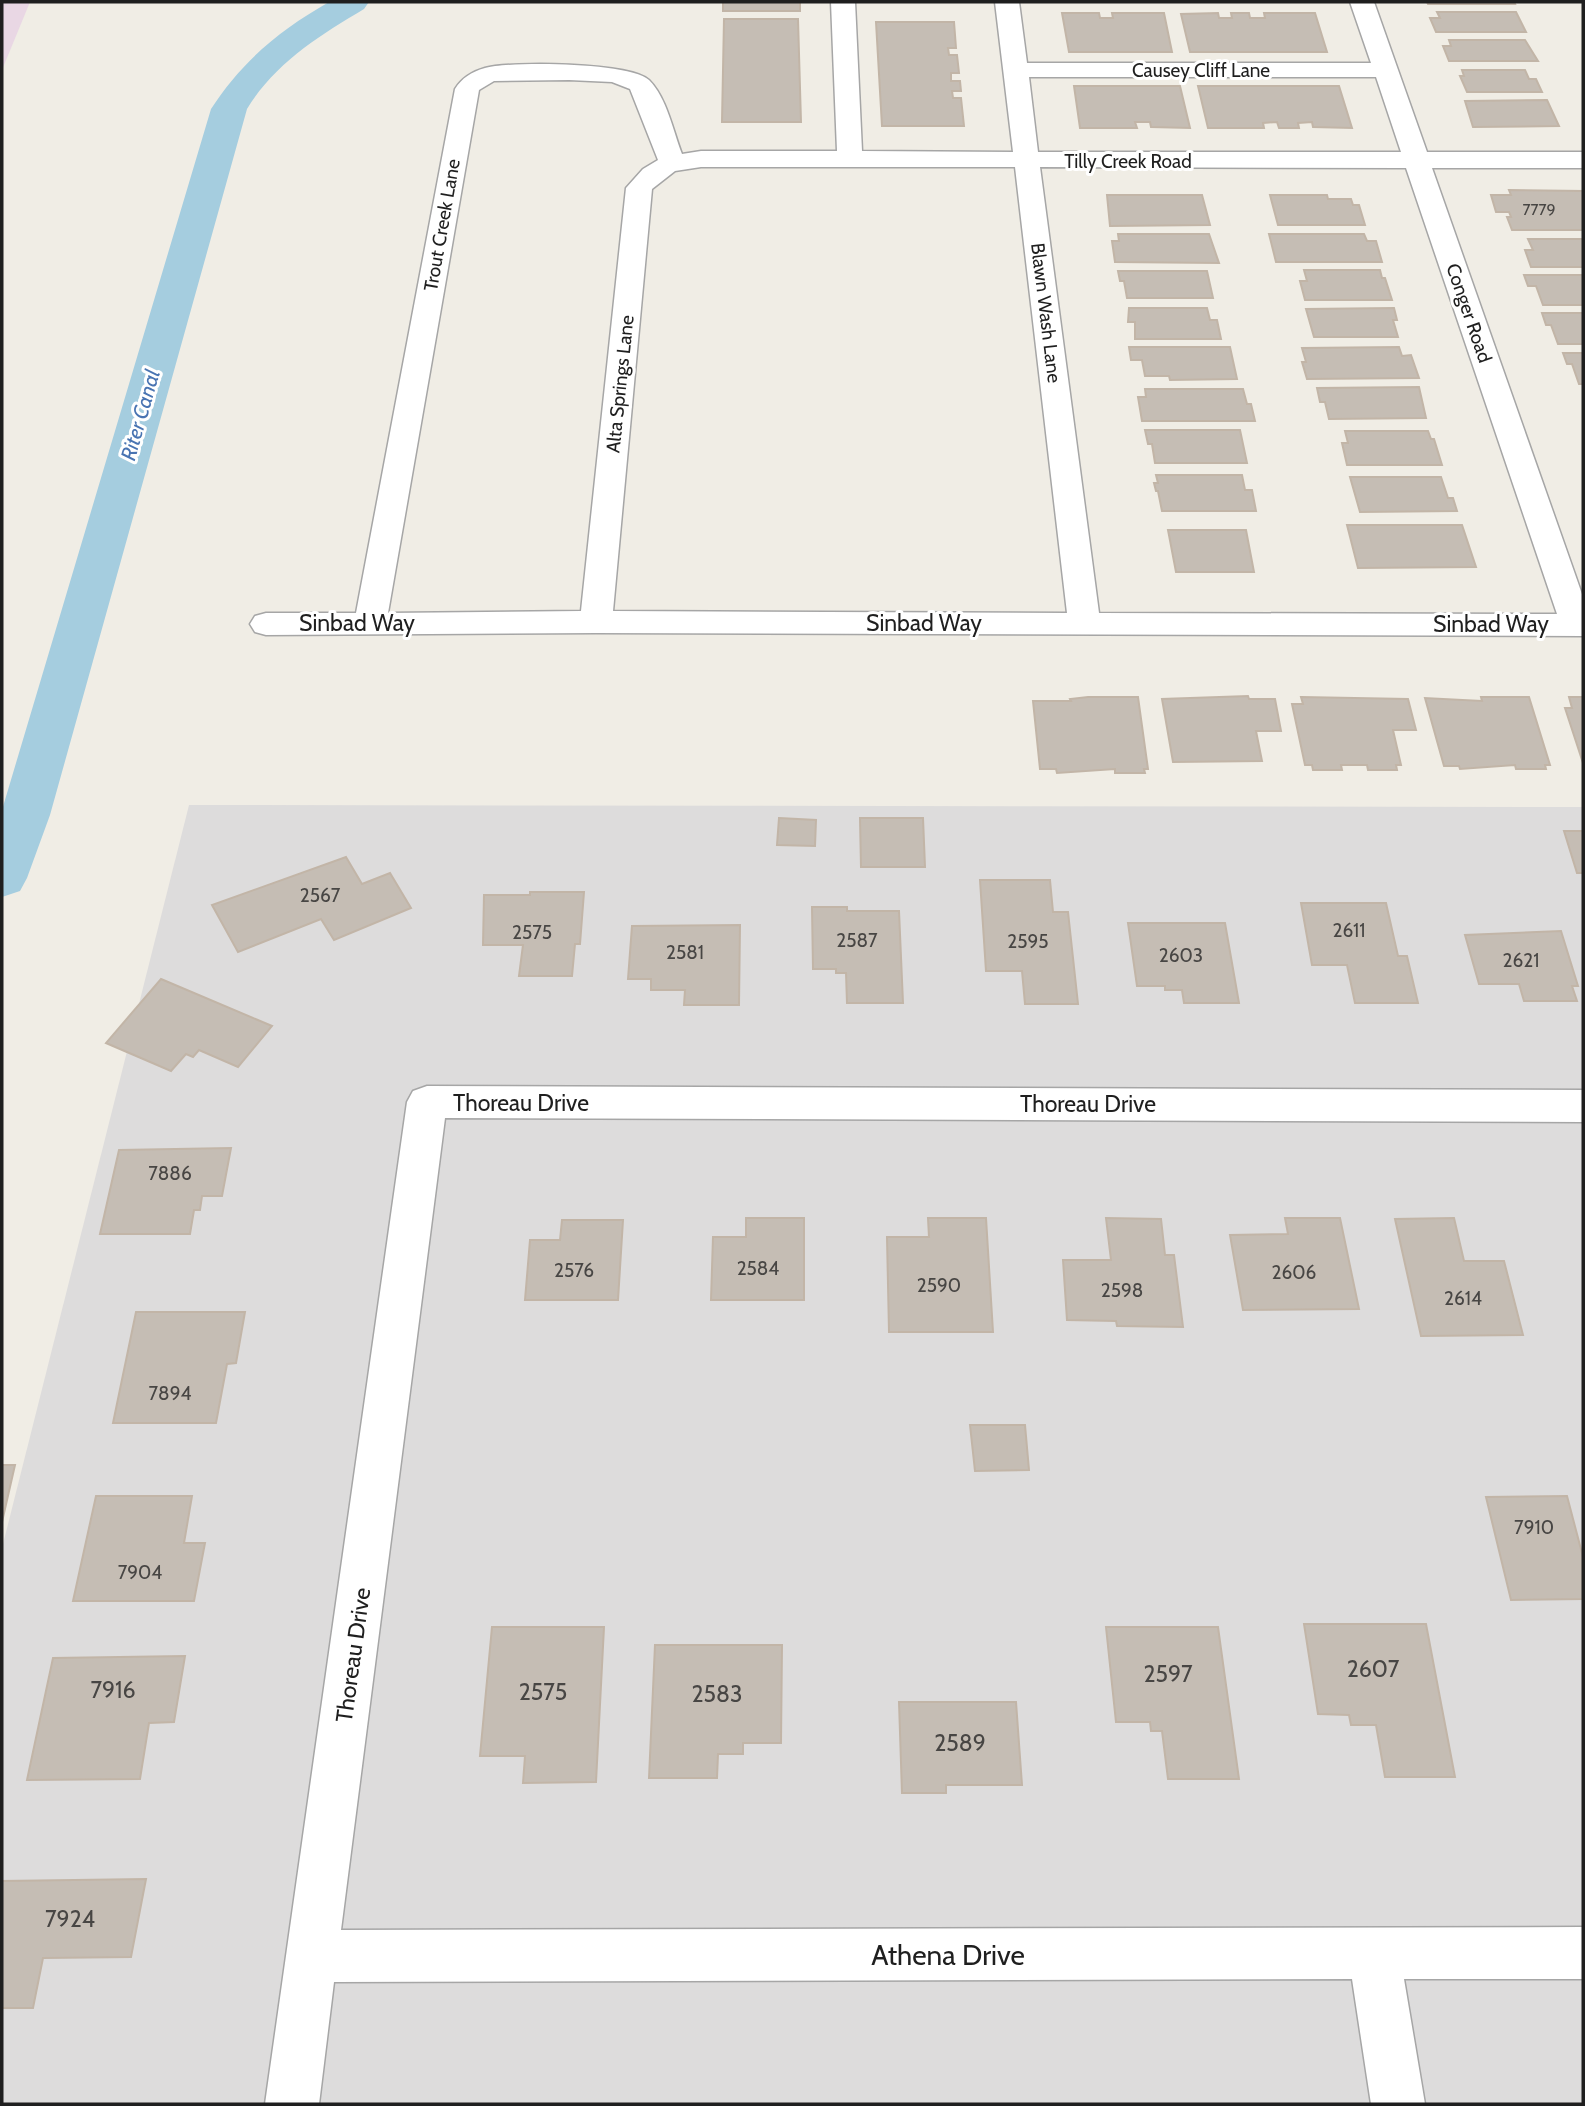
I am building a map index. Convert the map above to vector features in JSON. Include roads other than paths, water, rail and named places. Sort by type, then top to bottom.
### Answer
[{"type":"street","points":[[843,2],[850,160]]},
{"type":"street","name":"Blawn Wash Lane","points":[[1007,2],[1084,624]]},
{"type":"street","name":"Conger Road","points":[[1362,2],[1580,625]]},
{"type":"street","name":"Causey Cliff Lane","points":[[1016,70],[1385,70]]},
{"type":"street","name":"Trout Creek Lane","points":[[370,624],[467,89],[473,82],[490,74],[609,73],[631,78],[644,90],[672,163]]},
{"type":"street","name":"Tilly Creek Road","points":[[672,163],[702,159],[1583,160]]},
{"type":"street","name":"Alta Springs Lane","points":[[596,622],[639,188],[651,173],[672,163]]},
{"type":"street","name":"Sinbad Way","points":[[265,624],[596,622],[1580,625]]},
{"type":"street","name":"Thoreau Drive","points":[[292,2104],[427,1102],[1583,1106]]},
{"type":"street","name":"Athena Drive","points":[[313,1956],[1583,1953]]},
{"type":"street","points":[[1374,1955],[1398,2104]]},
{"type":"waterway","name":"Riter Canal","points":[[2,878],[25,815],[229,109],[240,91],[267,60],[299,35],[352,2]]}]
